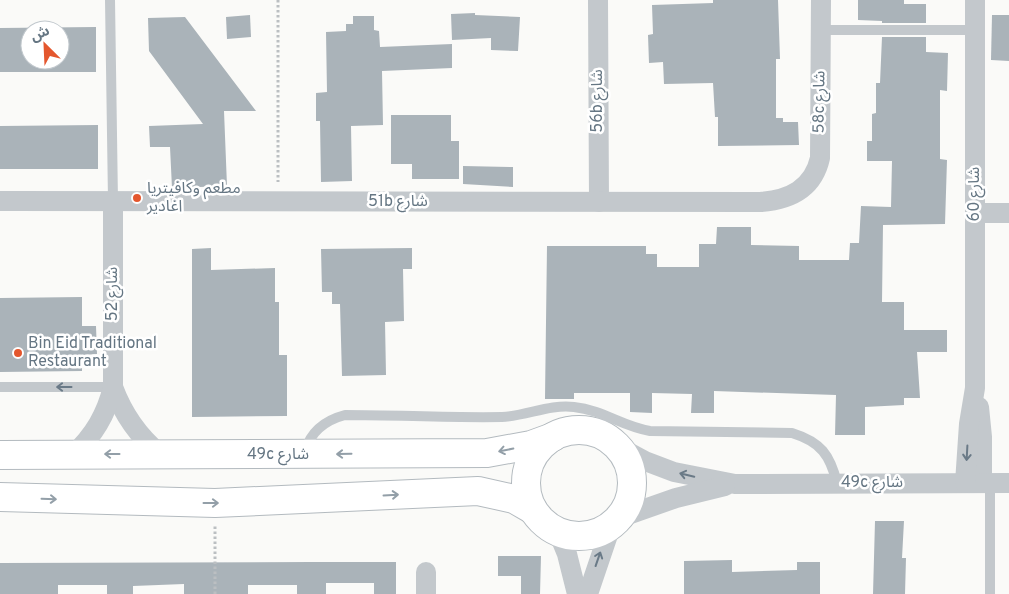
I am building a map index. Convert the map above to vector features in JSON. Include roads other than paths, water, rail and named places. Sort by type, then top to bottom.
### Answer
[{"type":"street","name":"56b شارع","points":[[598,0],[599,202]]},
{"type":"street","name":"58c شارع","points":[[794,194],[814,176],[820,158],[821,0]]},
{"type":"street","name":"شارع 60","points":[[975,0],[976,388],[982,424],[986,483]]},
{"type":"street","name":"51b شارع","points":[[0,201],[760,202],[777,200],[794,194]]},
{"type":"street","name":"شارع 52","points":[[73,454],[92,436],[105,412],[113,387],[113,201]]},
{"type":"street","points":[[975,213],[1009,213]]},
{"type":"street","name":"شارع 52","points":[[113,387],[126,417],[147,443],[160,454]]},
{"type":"street","points":[[533,510],[526,483],[528,469],[534,456],[553,437],[566,432],[580,430],[594,432],[606,437],[617,446],[630,468],[633,481],[627,507],[615,522],[588,594]]},
{"type":"street","name":"49c شارع","points":[[0,455],[487,453],[531,445],[553,437]]},
{"type":"street","name":"49c شارع","points":[[617,446],[674,472],[735,484],[986,483]]},
{"type":"street","name":"49c شارع","points":[[615,522],[676,498],[735,484]]},
{"type":"street","points":[[0,497],[215,503],[478,491],[514,499],[533,510],[540,519],[558,532],[571,536],[585,536],[615,522]]},
{"type":"street","points":[[558,532],[567,554],[577,594]]},
{"type":"street","points":[[426,572],[426,594]]},
{"type":"lane","points":[[110,0],[113,201]]},
{"type":"lane","points":[[821,30],[975,30]]},
{"type":"lane","points":[[0,387],[113,387]]},
{"type":"lane","points":[[304,455],[307,445],[318,428],[336,417],[345,415],[504,417],[556,407],[572,406],[604,413],[630,426],[650,431],[792,433],[811,440],[826,453],[832,462],[837,483]]},
{"type":"lane","points":[[986,483],[990,594]]},
{"type":"place","name":"مطعم وكافيتريا اغادير","points":[[137,198]]},
{"type":"place","name":"Bin Eid Traditional Restaurant","points":[[18,353]]}]
